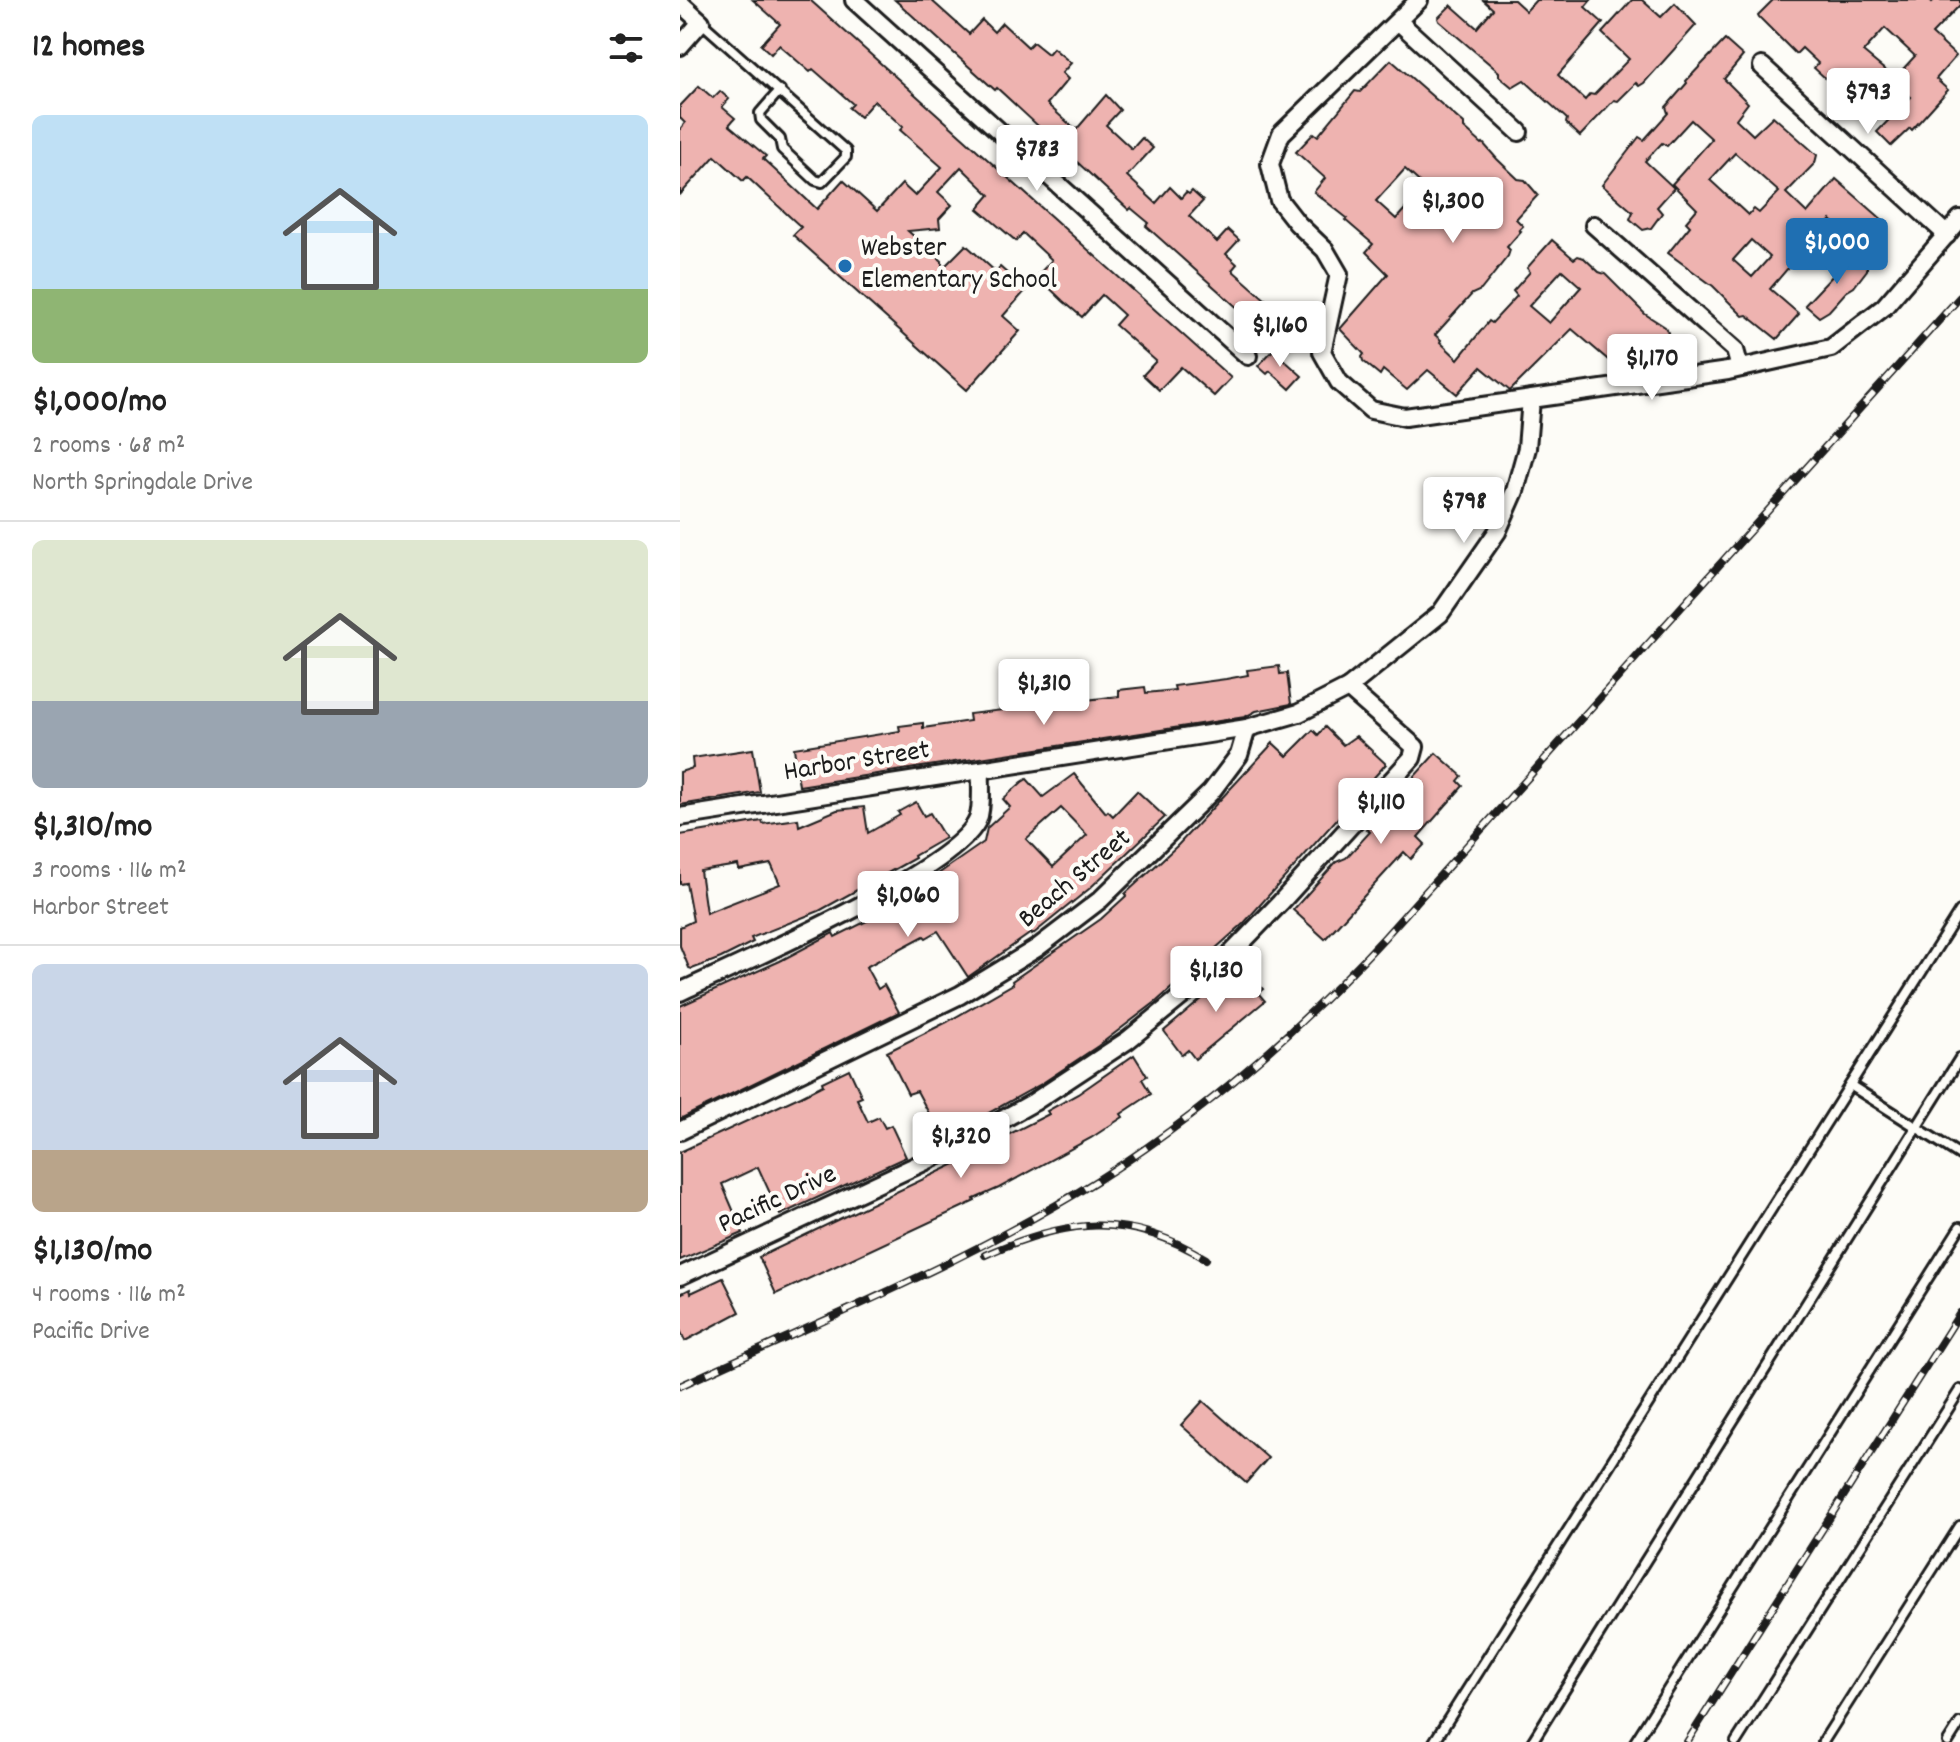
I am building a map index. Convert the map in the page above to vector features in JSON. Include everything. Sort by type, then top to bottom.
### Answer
[{"type":"street","points":[[854,0],[1248,356]]},
{"type":"street","points":[[1419,0],[1281,134],[1270,164],[1279,200],[1325,250],[1339,274],[1322,352],[1339,382],[1371,410],[1405,417],[1740,368],[1831,348],[1884,307],[1960,219]]},
{"type":"street","points":[[680,3],[701,22],[680,46]]},
{"type":"street","points":[[1398,21],[1519,132]]},
{"type":"street","points":[[1762,66],[1947,235]]},
{"type":"street","points":[[1594,225],[1735,350],[1740,368]]},
{"type":"street","name":"Harbor Street","points":[[680,817],[1247,728],[1299,713],[1348,688],[1440,614],[1497,532],[1515,491],[1527,448],[1531,399]]},
{"type":"street","name":"Pacific Drive","points":[[680,1276],[941,1154],[1034,1102],[1128,1040],[1219,966],[1412,758],[1415,747],[1348,688]]},
{"type":"street","name":"Beach Street","points":[[680,1131],[960,995],[1037,948],[1100,900],[1211,792],[1239,755],[1247,728]]},
{"type":"street","points":[[680,992],[833,921],[897,885],[940,856],[964,838],[978,818],[981,770]]},
{"type":"lane","points":[[701,22],[780,90],[846,151],[846,157],[822,182],[815,180],[782,149],[780,139],[761,120],[760,113],[780,90]]},
{"type":"lane","points":[[1434,1742],[1960,911]]},
{"type":"lane","points":[[1532,1742],[1960,1058]]},
{"type":"lane","points":[[1850,1085],[1960,1155]]},
{"type":"lane","points":[[1635,1742],[1960,1227]]},
{"type":"lane","points":[[1736,1742],[1960,1390]]},
{"type":"lane","points":[[1823,1742],[1960,1526]]},
{"type":"lane","points":[[1948,1742],[1960,1723]]},
{"type":"building","points":[[753,0],[810,0],[1231,378],[1214,396],[1181,367],[1159,390],[1143,375],[1156,361],[1115,325],[1124,315],[1102,295],[1082,317],[1063,301],[1037,276],[1052,260],[1023,233],[1016,241],[978,209],[990,195],[961,167],[938,192],[952,205],[939,219],[940,228],[908,231],[942,261],[942,269],[966,245],[996,272],[1000,267],[1026,290],[1003,316],[1020,331],[967,390],[793,235],[801,227],[747,177],[743,181],[715,156],[680,195],[680,129],[685,123],[680,118],[680,106],[699,86],[713,98],[720,91],[729,99],[722,107],[735,118],[729,125],[766,156],[763,159],[817,209],[843,180],[877,211],[902,184],[915,196],[942,167],[900,130],[903,127],[874,101],[860,117],[849,108],[853,104],[813,69],[810,72],[779,45],[771,54],[761,45],[780,24]]},
{"type":"building","points":[[895,0],[931,0],[969,34],[982,20],[994,32],[1002,23],[1028,47],[1033,42],[1048,54],[1053,48],[1071,63],[1062,73],[1068,79],[1047,104],[1076,130],[1106,95],[1120,110],[1106,125],[1132,149],[1142,138],[1153,148],[1127,176],[1156,203],[1170,187],[1181,198],[1192,191],[1203,201],[1189,216],[1217,242],[1228,230],[1239,240],[1226,254],[1237,264],[1232,270],[1276,309],[1281,304],[1291,312],[1269,336],[1146,226],[1149,223],[1131,208],[1129,210],[997,88],[995,90]]},
{"type":"building","points":[[1483,0],[1514,0],[1526,11],[1536,0],[1591,0],[1585,7],[1603,23],[1558,75],[1585,100],[1590,94],[1594,95],[1629,59],[1602,33],[1632,0],[1642,0],[1661,17],[1675,3],[1696,25],[1644,83],[1639,86],[1636,83],[1618,101],[1614,100],[1580,136],[1566,123],[1567,119],[1524,80],[1512,87],[1499,76],[1499,72],[1439,21],[1438,18],[1451,5],[1477,28],[1493,9]]},
{"type":"building","points":[[1773,0],[1960,0],[1960,5],[1932,34],[1956,56],[1936,79],[1948,90],[1912,130],[1910,128],[1891,146],[1877,132],[1911,97],[1892,81],[1915,56],[1885,28],[1863,52],[1892,76],[1863,112],[1856,115],[1843,103],[1846,97],[1814,68],[1818,63],[1802,48],[1796,54],[1759,17]]},
{"type":"building","points":[[1725,40],[1743,56],[1724,79],[1748,103],[1736,119],[1753,135],[1773,116],[1817,155],[1815,163],[1786,193],[1807,213],[1836,179],[1884,221],[1860,247],[1831,220],[1817,234],[1770,289],[1799,314],[1777,339],[1747,315],[1743,316],[1713,286],[1668,253],[1690,226],[1686,222],[1697,209],[1672,184],[1712,139],[1691,120],[1667,146],[1662,143],[1645,161],[1674,188],[1657,207],[1662,213],[1651,228],[1643,230],[1630,219],[1633,212],[1602,185],[1639,137],[1644,140],[1668,113],[1666,107]],"holes":[[[1735,153],[1779,192],[1759,213],[1754,209],[1748,215],[1710,180]],[[1751,240],[1770,257],[1752,277],[1733,260]]]},
{"type":"building","points":[[1391,60],[1538,195],[1516,219],[1523,226],[1507,247],[1510,250],[1508,256],[1481,290],[1472,294],[1435,335],[1458,359],[1489,321],[1492,323],[1517,296],[1513,291],[1530,272],[1527,268],[1552,240],[1574,259],[1578,256],[1584,258],[1605,274],[1645,314],[1665,327],[1670,336],[1659,349],[1647,341],[1620,370],[1572,329],[1510,391],[1481,367],[1457,394],[1428,370],[1407,390],[1383,370],[1380,375],[1363,361],[1364,354],[1340,329],[1388,274],[1366,252],[1373,244],[1314,192],[1325,178],[1296,152],[1314,133],[1318,136],[1355,91],[1360,92]],"holes":[[[1405,169],[1425,187],[1396,219],[1376,201]],[[1562,270],[1581,287],[1549,323],[1529,306]]]},
{"type":"building","points":[[1853,254],[1867,270],[1854,287],[1819,317],[1805,305]]},
{"type":"building","points":[[1273,350],[1302,376],[1290,389],[1270,371],[1267,374],[1258,366]]},
{"type":"building","points":[[1279,666],[1280,674],[1287,673],[1291,704],[1256,711],[1245,717],[799,786],[794,748],[900,731],[899,726],[923,723],[923,728],[970,721],[969,714],[1119,696],[1119,690],[1145,687],[1146,693],[1175,690],[1174,686],[1248,675],[1247,670]]},
{"type":"building","points":[[1325,727],[1343,745],[1356,736],[1386,764],[1244,923],[1157,1001],[1098,1046],[1041,1084],[949,1135],[948,1132],[941,1136],[917,1091],[908,1094],[887,1052],[1013,984],[1012,981],[1101,919],[1178,845],[1273,743],[1287,756],[1313,730],[1318,735]]},
{"type":"building","points":[[753,749],[760,792],[680,805],[680,772],[693,768],[692,758]]},
{"type":"building","points":[[1436,753],[1462,776],[1458,781],[1463,786],[1418,837],[1425,844],[1411,859],[1404,852],[1325,939],[1293,910],[1336,862],[1346,858],[1370,832],[1366,829]]},
{"type":"building","points":[[1074,774],[1106,813],[1108,811],[1113,816],[1137,791],[1165,817],[1089,889],[1032,935],[968,977],[938,931],[926,938],[924,936],[866,967],[878,989],[884,985],[899,1012],[680,1119],[680,1006],[780,961],[833,933],[835,937],[871,919],[870,916],[984,842],[987,828],[1010,807],[1003,799],[1027,779],[1043,797]],"holes":[[[1061,808],[1087,835],[1053,867],[1026,839]]]},
{"type":"building","points":[[916,802],[924,816],[930,813],[945,838],[819,911],[751,938],[753,942],[721,958],[689,968],[680,946],[680,927],[693,921],[686,883],[680,884],[680,835],[762,821],[763,824],[798,819],[799,826],[837,810],[864,807],[868,833],[900,815],[898,812]],"holes":[[[771,864],[780,884],[706,913],[700,871],[738,865],[739,870]]]},
{"type":"building","points":[[1242,965],[1263,989],[1258,993],[1265,1001],[1195,1059],[1188,1050],[1182,1055],[1164,1031]]},
{"type":"building","points":[[1134,1055],[1147,1076],[1142,1079],[1151,1094],[1121,1114],[1123,1117],[1091,1138],[975,1201],[776,1294],[759,1257],[987,1149],[986,1146],[1049,1114],[1047,1111],[1078,1094]]},
{"type":"building","points":[[849,1069],[862,1097],[857,1099],[868,1122],[879,1117],[885,1128],[891,1125],[906,1157],[780,1215],[758,1167],[722,1184],[743,1233],[680,1260],[680,1152],[801,1096]]},
{"type":"building","points":[[723,1278],[740,1312],[685,1341],[680,1330],[680,1294],[690,1289],[691,1293]]},
{"type":"building","points":[[1203,1401],[1268,1458],[1246,1483],[1181,1425]]},
{"type":"railway","points":[[680,1386],[945,1264],[1048,1210],[1137,1154],[1249,1068],[1318,1005],[1384,938],[1960,297]]},
{"type":"railway","points":[[985,1255],[1043,1234],[1097,1226],[1123,1227],[1150,1233],[1206,1259]]},
{"type":"railway","points":[[1687,1742],[1960,1313]]},
{"type":"place","name":"Webster Elementary School","points":[[845,266]]}]
